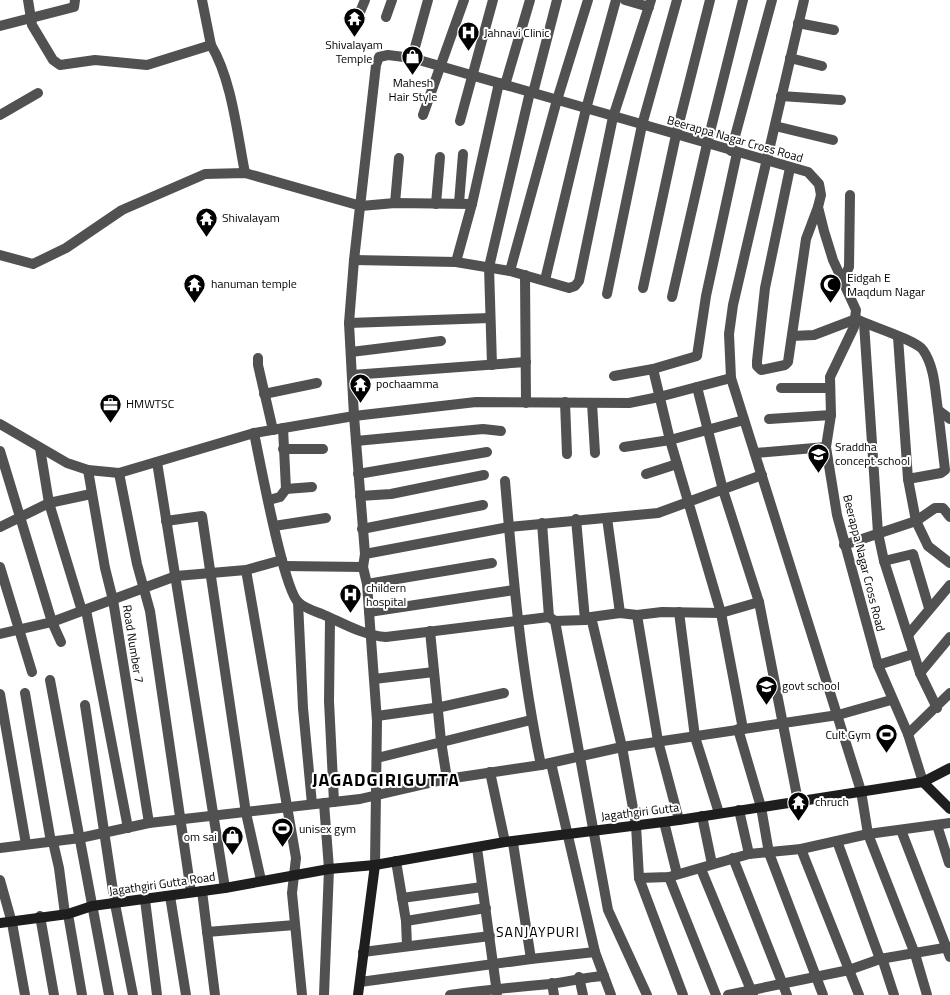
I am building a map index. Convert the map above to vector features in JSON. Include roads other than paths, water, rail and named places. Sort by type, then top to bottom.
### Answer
[{"type":"street","points":[[28,0],[32,25],[53,60],[60,64],[95,60],[147,65],[211,45]]},
{"type":"street","points":[[0,26],[74,7],[75,0]]},
{"type":"street","points":[[202,0],[211,45],[218,56],[233,111],[245,173]]},
{"type":"street","points":[[360,12],[365,0]]},
{"type":"street","points":[[386,17],[392,0]]},
{"type":"street","points":[[412,58],[427,2],[416,0]]},
{"type":"street","points":[[423,115],[464,0]]},
{"type":"street","points":[[460,121],[493,0]]},
{"type":"street","points":[[456,262],[502,84],[530,0]]},
{"type":"street","points":[[492,364],[489,267],[557,0]]},
{"type":"street","points":[[510,271],[556,100],[588,0]]},
{"type":"street","points":[[545,280],[586,109],[616,0]]},
{"type":"street","points":[[354,260],[456,262],[510,271],[569,288],[575,286],[579,281],[613,117],[650,4],[625,0]]},
{"type":"street","points":[[607,294],[642,125],[677,0]]},
{"type":"street","points":[[643,288],[676,135],[710,0]]},
{"type":"street","points":[[672,297],[707,144],[743,0]]},
{"type":"street","points":[[614,376],[654,368],[697,356],[706,296],[734,152],[772,0]]},
{"type":"street","points":[[804,0],[733,305],[729,334],[731,378],[861,791],[868,834],[915,954],[927,995]]},
{"type":"street","points":[[798,23],[834,30]]},
{"type":"street","name":"Beerappa Nagar Cross Road","points":[[363,567],[365,554],[349,323],[354,260],[376,65],[380,57],[388,55],[412,58],[442,66],[808,172],[814,177],[822,195],[818,207],[829,247],[842,280],[853,300],[860,321],[833,369],[829,388],[831,415],[826,447],[844,545],[878,665],[908,734],[923,782]]},
{"type":"street","points":[[790,58],[822,66]]},
{"type":"street","points":[[0,115],[38,94]]},
{"type":"street","points":[[781,96],[841,100]]},
{"type":"street","points":[[775,126],[832,140]]},
{"type":"street","points":[[459,203],[463,154]]},
{"type":"street","points":[[436,204],[440,157]]},
{"type":"street","points":[[395,203],[399,158]]},
{"type":"street","points":[[790,168],[764,288],[757,366],[761,370],[785,365],[788,362],[806,239],[818,207]]},
{"type":"street","points":[[0,255],[33,264],[66,248],[122,210],[205,174],[245,173],[361,206],[395,203],[472,204]]},
{"type":"street","points":[[842,280],[850,267],[850,195]]},
{"type":"street","points":[[525,275],[526,403]]},
{"type":"street","points":[[349,323],[490,318]]},
{"type":"street","points":[[792,336],[814,335],[860,321],[923,349],[934,374],[945,470],[941,473],[908,479]]},
{"type":"street","points":[[860,321],[878,533],[884,561],[920,673],[937,708]]},
{"type":"street","points":[[898,337],[908,479],[916,521],[928,546],[950,563]]},
{"type":"street","points":[[351,352],[441,340]]},
{"type":"street","points":[[258,358],[272,430]]},
{"type":"street","points":[[352,375],[526,362]]},
{"type":"street","points":[[654,368],[670,440],[720,613],[740,729],[761,807],[769,853],[823,995]]},
{"type":"street","points":[[0,424],[67,463],[88,470],[119,473],[254,433],[354,416],[476,402],[629,403],[731,378]]},
{"type":"street","points":[[264,394],[317,383]]},
{"type":"street","points":[[697,387],[710,431],[723,490],[760,602],[798,801]]},
{"type":"street","points":[[782,388],[829,388]]},
{"type":"street","points":[[565,402],[568,454]]},
{"type":"street","points":[[592,403],[596,453]]},
{"type":"street","points":[[938,410],[950,420]]},
{"type":"street","points":[[769,420],[831,415]]},
{"type":"street","points":[[624,448],[710,431],[744,420]]},
{"type":"street","points":[[269,500],[280,497],[286,489],[283,428]]},
{"type":"street","points":[[356,441],[483,429],[501,431]]},
{"type":"street","points":[[254,433],[274,526],[293,594],[298,602],[330,620],[371,636],[386,637],[517,620],[588,618],[620,613],[637,615],[679,612],[720,613],[760,602]]},
{"type":"street","points":[[755,453],[826,447]]},
{"type":"street","points":[[40,448],[49,503],[84,611],[128,828]]},
{"type":"street","points":[[283,449],[324,449]]},
{"type":"street","points":[[0,451],[52,622],[61,642]]},
{"type":"street","points":[[358,474],[487,452]]},
{"type":"street","points":[[157,462],[225,888]]},
{"type":"street","points":[[646,474],[678,464]]},
{"type":"street","name":"Road Number 7","points":[[88,470],[90,494],[113,600],[149,823]]},
{"type":"street","points":[[119,473],[150,611],[191,892]]},
{"type":"street","points":[[360,496],[391,494],[484,475]]},
{"type":"street","points":[[365,554],[509,527],[576,519],[658,513],[762,475]]},
{"type":"street","points":[[506,481],[517,620],[531,720],[568,835],[595,952],[611,995]]},
{"type":"street","points":[[286,489],[312,487]]},
{"type":"street","points":[[0,527],[16,521],[20,516],[49,503],[90,494]]},
{"type":"street","points":[[362,529],[484,505]]},
{"type":"street","points":[[844,545],[916,521],[939,507],[950,517]]},
{"type":"street","points":[[166,521],[202,516],[212,573],[246,813],[260,880]]},
{"type":"street","points":[[274,526],[326,518]]},
{"type":"street","points":[[607,518],[620,613]]},
{"type":"street","points":[[576,519],[588,618],[622,747],[636,825],[639,878],[682,995]]},
{"type":"street","points":[[542,523],[552,619],[580,755],[592,830],[608,910],[647,995]]},
{"type":"street","points":[[884,561],[913,554],[928,546]]},
{"type":"street","points":[[913,554],[929,608]]},
{"type":"street","points":[[0,634],[52,622],[176,576],[246,570],[283,563],[363,567],[367,584],[377,716],[377,758],[374,795],[375,865],[358,995]]},
{"type":"street","points":[[367,584],[492,563]]},
{"type":"street","points":[[0,567],[21,630],[32,672]]},
{"type":"street","points":[[246,570],[296,858],[292,893],[302,995]]},
{"type":"street","points":[[908,635],[950,585]]},
{"type":"street","points":[[369,612],[514,590]]},
{"type":"street","points":[[298,602],[303,708],[312,804]]},
{"type":"street","points":[[679,612],[695,737],[719,813]]},
{"type":"street","points":[[637,615],[658,741],[679,820]]},
{"type":"street","points":[[324,995],[329,870],[330,620]]},
{"type":"street","points":[[430,631],[437,707],[447,779]]},
{"type":"street","points":[[920,673],[950,637]]},
{"type":"street","points":[[878,665],[914,654]]},
{"type":"street","points":[[374,680],[434,672]]},
{"type":"street","points":[[50,680],[108,995]]},
{"type":"street","points":[[25,693],[82,995]]},
{"type":"street","points":[[908,734],[937,708],[950,693]]},
{"type":"street","points":[[0,694],[26,844]]},
{"type":"street","points":[[377,716],[504,694]]},
{"type":"street","points":[[0,848],[80,838],[149,823],[246,813],[374,795],[447,779],[546,764],[622,747],[838,715],[892,700]]},
{"type":"street","points":[[85,705],[115,904],[133,995]]},
{"type":"street","points":[[377,758],[531,720]]},
{"type":"street","name":"Jagathgiri Gutta","points":[[329,870],[375,865],[592,830],[679,820],[923,782],[950,768]]},
{"type":"street","points":[[490,772],[509,843],[531,959]]},
{"type":"street","points":[[923,782],[950,809]]},
{"type":"street","points":[[740,810],[749,854]]},
{"type":"street","points":[[702,816],[712,864]]},
{"type":"street","points":[[664,822],[673,876],[716,995]]},
{"type":"street","points":[[639,878],[673,876],[749,854],[801,849],[868,834],[950,823]]},
{"type":"street","points":[[937,825],[949,863]]},
{"type":"street","points":[[728,995],[752,993],[815,976],[849,970],[881,958],[949,951],[901,830]]},
{"type":"street","points":[[837,841],[894,995]]},
{"type":"street","points":[[477,848],[497,992]]},
{"type":"street","points":[[801,849],[859,995]]},
{"type":"street","points":[[733,858],[788,995]]},
{"type":"street","points":[[396,861],[406,920],[407,946]]},
{"type":"street","points":[[701,869],[752,993]]},
{"type":"street","name":"Jagathgiri Gutta Road","points":[[0,924],[40,916],[67,914],[92,906],[225,888],[260,880],[295,877],[329,870]]},
{"type":"street","points":[[0,880],[12,923],[25,995]]},
{"type":"street","points":[[402,898],[482,887]]},
{"type":"street","points":[[202,891],[215,995]]},
{"type":"street","points":[[170,896],[186,995]]},
{"type":"street","points":[[145,900],[157,995]]},
{"type":"street","points":[[406,920],[486,908]]},
{"type":"street","points":[[40,916],[54,995]]},
{"type":"street","points":[[208,932],[295,925]]},
{"type":"street","points":[[363,952],[490,936]]},
{"type":"street","points":[[360,982],[595,952]]},
{"type":"street","points":[[450,995],[524,990],[579,978],[604,976]]},
{"type":"street","points":[[579,978],[583,995]]},
{"type":"street","points":[[552,984],[554,995]]},
{"type":"place","name":"Shivalayam Temple","points":[[354,37]]},
{"type":"place","name":"Jahnavi Clinic","points":[[468,52]]},
{"type":"place","name":"Mahesh Hair Style","points":[[413,75]]},
{"type":"place","name":"Shivalayam","points":[[206,237]]},
{"type":"place","name":"hanuman temple","points":[[195,303]]},
{"type":"place","name":"Eidgah E Maqdum Nagar","points":[[831,304]]},
{"type":"place","name":"pochaamma","points":[[360,403]]},
{"type":"place","name":"HMWTSC","points":[[110,423]]},
{"type":"place","name":"Sraddha concept school","points":[[819,473]]},
{"type":"place","name":"childern hospital","points":[[350,614]]},
{"type":"place","name":"govt school","points":[[766,705]]},
{"type":"place","name":"Cult Gym","points":[[887,754]]},
{"type":"place","name":"chruch","points":[[799,821]]},
{"type":"place","name":"unisex gym","points":[[283,848]]},
{"type":"place","name":"om sai","points":[[233,856]]},
{"type":"district","name":"JAGADGIRIGUTTA","points":[[386,780]]},
{"type":"district","name":"SANJAYPURI","points":[[538,932]]}]
